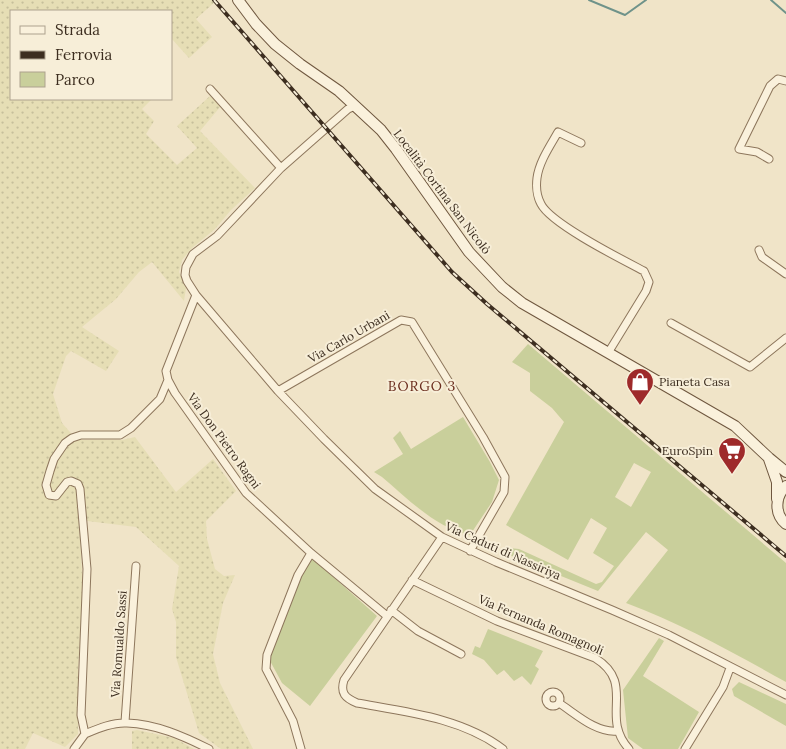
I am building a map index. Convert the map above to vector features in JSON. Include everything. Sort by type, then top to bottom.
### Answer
[{"type":"main road","name":"Località Cortina San Nicolò","points":[[238,0],[256,24],[275,44],[339,91],[381,130],[469,252],[502,287],[522,303],[735,426],[786,472]]},
{"type":"main road","name":"Località Cortina San Nicolò","points":[[769,458],[777,482],[778,515],[786,524]]},
{"type":"main road","points":[[777,502],[783,488],[786,486]]},
{"type":"street","points":[[770,159],[757,152],[739,149],[770,86],[778,79],[786,81]]},
{"type":"street","points":[[210,89],[282,168]]},
{"type":"street","name":"Via Caduti di Nassiriya","points":[[355,106],[348,109],[282,168],[217,236],[193,254],[188,260],[186,267],[187,281],[196,295],[278,391],[375,488],[442,537],[470,551],[612,610],[669,636],[786,695]]},
{"type":"street","points":[[581,143],[558,132],[541,164],[537,177],[537,190],[541,204],[560,224],[644,271],[649,282],[646,291],[608,352]]},
{"type":"street","points":[[759,250],[762,258],[786,274]]},
{"type":"street","points":[[85,734],[81,715],[87,569],[80,489],[78,484],[70,480],[60,493],[53,497],[49,495],[46,485],[54,459],[62,446],[72,438],[91,434],[120,435],[131,428],[160,399],[168,380],[166,371],[196,295]]},
{"type":"street","name":"Via Carlo Urbani","points":[[278,391],[401,320],[412,322],[487,444],[505,477],[504,492],[470,551]]},
{"type":"street","points":[[671,323],[750,367],[786,338]]},
{"type":"street","name":"Via Don Pietro Ragni","points":[[168,380],[175,393],[246,493],[311,553],[389,613],[461,654]]},
{"type":"street","points":[[442,537],[344,680],[342,686],[343,694],[348,700],[357,703],[473,730],[503,749]]},
{"type":"street","points":[[301,749],[292,721],[266,669],[267,655],[298,575],[311,553]]},
{"type":"street","name":"Via Romualdo Sassi","points":[[125,722],[136,566]]},
{"type":"street","name":"Via Fernanda Romagnoli","points":[[412,580],[497,621],[595,658],[605,664],[612,672],[616,683],[617,731]]},
{"type":"street","points":[[685,749],[724,687],[730,668]]},
{"type":"street","points":[[559,703],[600,729],[607,732],[617,731],[629,749]]},
{"type":"street","points":[[74,749],[85,734],[125,722],[172,731],[209,749]]},
{"type":"shaded area","points":[[0,0],[217,0],[196,19],[212,37],[189,58],[172,39],[172,10],[10,10],[10,100],[151,100],[142,109],[154,121],[146,134],[177,165],[197,148],[177,126],[210,96],[221,106],[200,131],[255,188],[231,210],[215,229],[192,248],[182,260],[179,272],[186,288],[184,301],[152,262],[139,272],[116,299],[82,327],[119,351],[106,371],[71,351],[66,356],[53,394],[62,423],[77,440],[122,440],[135,437],[176,492],[213,459],[236,491],[206,521],[207,539],[215,569],[224,576],[235,575],[223,603],[213,654],[220,683],[253,749],[221,749],[199,733],[176,657],[176,622],[172,609],[179,566],[136,527],[79,520],[83,591],[78,671],[78,734],[65,747],[33,733],[25,749],[0,749]]},
{"type":"shaded area","points":[[137,730],[174,738],[194,749],[132,749],[132,731]]},
{"type":"green space","points":[[528,344],[786,563],[786,682],[688,630],[626,603],[668,550],[646,532],[598,591],[507,554],[510,548],[519,549],[596,584],[602,582],[614,566],[593,553],[607,528],[591,518],[568,560],[506,525],[564,422],[552,408],[530,391],[530,373],[512,362]],"holes":[[[634,463],[651,472],[631,507],[615,497]]]},
{"type":"green space","points":[[463,417],[499,480],[492,502],[470,535],[446,526],[423,512],[374,472],[403,454],[393,438],[400,431],[411,449]]},
{"type":"green space","points":[[312,558],[377,616],[310,706],[282,683],[269,659],[297,582]]},
{"type":"green space","points":[[488,629],[543,651],[535,666],[539,669],[531,685],[522,676],[514,681],[504,670],[497,675],[484,660],[472,654],[475,646],[480,648]]},
{"type":"green space","points":[[659,638],[664,641],[643,676],[699,712],[678,749],[643,749],[628,738],[623,690]]},
{"type":"green space","points":[[739,682],[786,704],[786,726],[734,696],[732,689]]},
{"type":"waterway","points":[[589,0],[625,15],[646,0]]},
{"type":"waterway","points":[[771,0],[786,13]]},
{"type":"railway","points":[[214,0],[452,272],[487,304],[786,556]]},
{"type":"place","name":"Pianeta Casa","points":[[640,406]]},
{"type":"place","name":"EuroSpin","points":[[732,475]]},
{"type":"district","name":"BORGO 3","points":[[422,386]]}]
